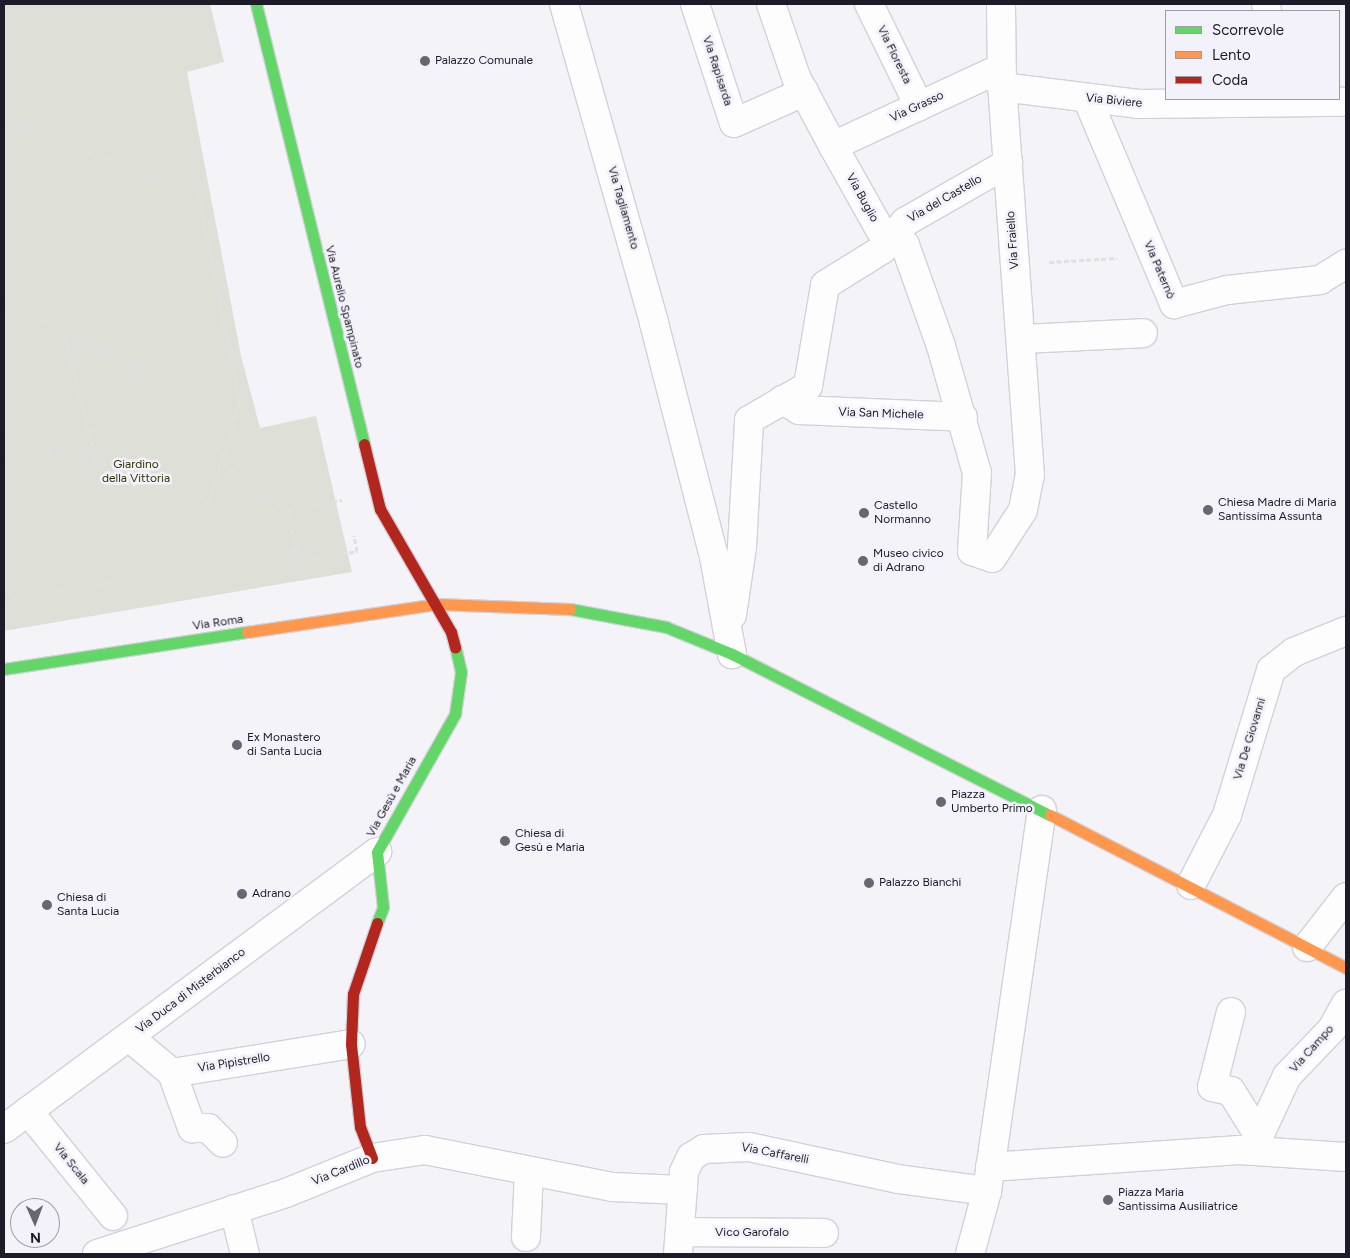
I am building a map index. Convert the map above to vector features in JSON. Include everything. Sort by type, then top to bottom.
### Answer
[{"type":"street","name":"Via Aurelio Spampinato","points":[[256,4],[380,509],[436,604]]},
{"type":"street","name":"Via Tagliamento","points":[[564,4],[714,557],[731,645]]},
{"type":"street","name":"Via Rapisarda","points":[[695,4],[734,123],[804,92]]},
{"type":"street","name":"Via Buglio","points":[[771,4],[804,92],[833,146],[883,235],[892,236],[905,246],[963,417],[976,473],[972,551],[992,558],[1024,510],[1030,475]]},
{"type":"street","name":"Via Floresta","points":[[869,4],[919,106]]},
{"type":"street","name":"Via Fraiello","points":[[1001,4],[1002,78],[1022,339],[1030,475]]},
{"type":"street","name":"Via Grasso","points":[[833,146],[919,106],[1002,78]]},
{"type":"street","name":"Via Biviere","points":[[1002,78],[1087,98],[1138,104],[1234,106],[1279,100],[1346,102]]},
{"type":"street","name":"Via Paternò","points":[[1087,98],[1174,304],[1226,290],[1320,280],[1346,264]]},
{"type":"street","name":"Via del Castello","points":[[796,399],[825,285],[883,250],[892,236],[905,222],[1008,163]]},
{"type":"street","points":[[1022,339],[1143,333]]},
{"type":"street","name":"Via San Michele","points":[[796,399],[963,417]]},
{"type":"street","points":[[731,645],[742,547],[749,420],[796,399]]},
{"type":"street","name":"Via Roma","points":[[4,669],[436,604],[586,610],[666,627],[731,645],[1346,968]]},
{"type":"street","name":"Via Gesù e Maria","points":[[372,1158],[360,1127],[352,1044],[353,994],[383,907],[377,852],[455,714],[460,672],[451,632],[436,604]]},
{"type":"street","name":"Via De Giovanni","points":[[1191,885],[1227,815],[1271,670],[1294,652],[1346,631]]},
{"type":"street","points":[[970,1254],[987,1189],[1042,810]]},
{"type":"street","name":"Via Duca di Misterbianco","points":[[4,1129],[377,852]]},
{"type":"street","points":[[1307,947],[1346,897]]},
{"type":"street","name":"Via Campo","points":[[1252,1146],[1287,1076],[1332,1029],[1346,1004]]},
{"type":"street","points":[[1231,1012],[1212,1087],[1231,1091],[1252,1146]]},
{"type":"street","points":[[129,1037],[172,1073],[192,1128],[208,1128],[223,1143]]},
{"type":"street","name":"Via Pipistrello","points":[[172,1073],[352,1044]]},
{"type":"street","name":"Via Scala","points":[[28,1111],[113,1216]]},
{"type":"street","name":"Via Caffarelli","points":[[679,1243],[683,1190],[691,1157],[704,1149],[727,1146],[898,1179],[987,1189],[1252,1146],[1346,1156]]},
{"type":"street","name":"Via Cardillo","points":[[97,1254],[234,1209],[372,1158],[425,1150],[612,1187],[683,1190]]},
{"type":"street","points":[[526,1237],[529,1172]]},
{"type":"street","points":[[234,1209],[245,1254]]},
{"type":"street","name":"Vico Garofalo","points":[[679,1243],[824,1232]]},
{"type":"path","points":[[4,120],[198,192],[240,402],[237,418],[209,502],[4,433]]},
{"type":"path","points":[[1015,264],[1153,256]]},
{"type":"path","points":[[4,302],[237,418]]},
{"type":"path","points":[[62,331],[97,464]]},
{"type":"path","points":[[4,459],[55,451]]},
{"type":"path","points":[[222,464],[288,512],[296,549],[312,560],[357,551],[347,499],[288,512]]},
{"type":"path","points":[[350,514],[380,509]]},
{"type":"path","points":[[4,601],[296,549]]},
{"type":"green space","name":"Giardino della Vittoria","points":[[4,4],[210,4],[224,62],[187,72],[241,356],[260,428],[316,416],[352,572],[4,631]]},
{"type":"traffic: fast","points":[[256,4],[364,444]]},
{"type":"traffic: fast","points":[[570,609],[666,627],[732,654],[1050,815]]},
{"type":"traffic: fast","points":[[4,669],[247,632]]},
{"type":"traffic: fast","points":[[377,923],[383,907],[377,852],[455,714],[461,672],[455,647]]},
{"type":"traffic: slow","points":[[247,632],[436,604],[570,609]]},
{"type":"traffic: slow","points":[[1050,815],[1346,968]]},
{"type":"traffic: jam","points":[[364,444],[380,509],[451,632],[455,647]]},
{"type":"traffic: jam","points":[[372,1158],[360,1127],[351,1044],[353,994],[377,923]]},
{"type":"place","name":"Palazzo Comunale","points":[[425,61]]},
{"type":"place","name":"Chiesa Madre di Maria Santissima Assunta","points":[[1208,510]]},
{"type":"place","name":"Castello Normanno","points":[[864,513]]},
{"type":"place","name":"Museo civico di Adrano","points":[[863,561]]},
{"type":"place","name":"Ex Monastero di Santa Lucia","points":[[237,745]]},
{"type":"place","name":"Piazza Umberto Primo","points":[[941,802]]},
{"type":"place","name":"Chiesa di Gesù e Maria","points":[[505,841]]},
{"type":"place","name":"Palazzo Bianchi","points":[[869,883]]},
{"type":"place","name":"Adrano","points":[[242,894]]},
{"type":"place","name":"Chiesa di Santa Lucia","points":[[47,905]]},
{"type":"place","name":"Piazza Maria Santissima Ausiliatrice","points":[[1108,1200]]}]
